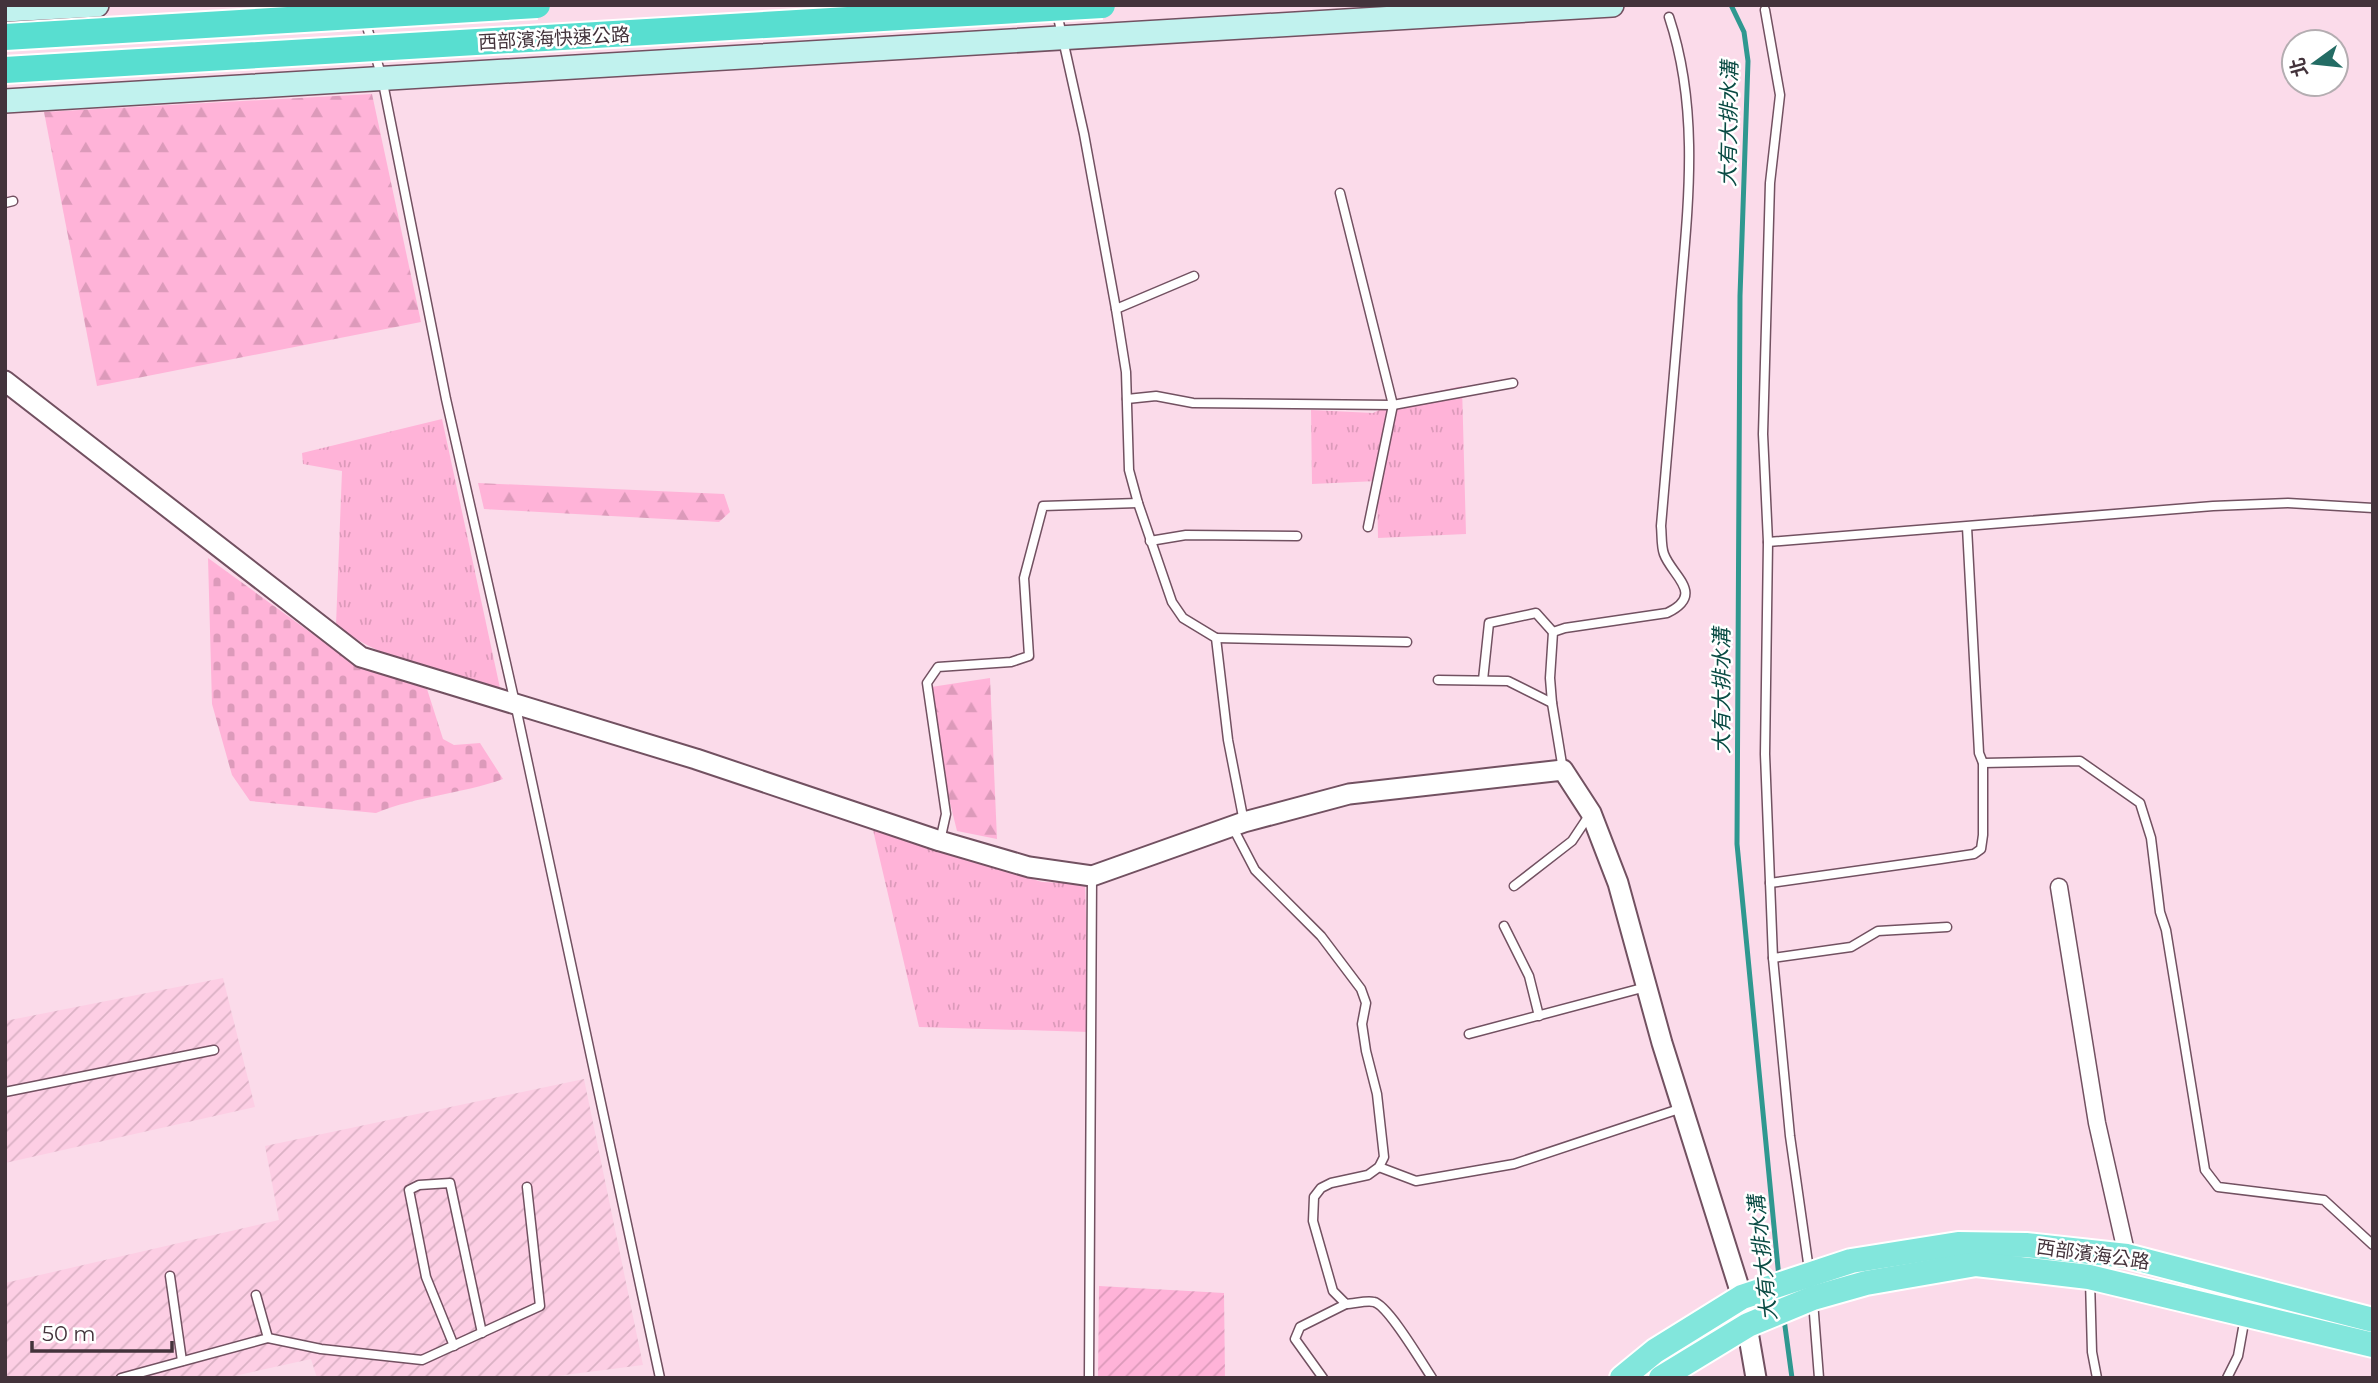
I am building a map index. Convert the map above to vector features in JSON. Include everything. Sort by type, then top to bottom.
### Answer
[{"type":"highway","name":"西部濱海快速公路","points":[[5,37],[537,5]]},
{"type":"highway","name":"西部濱海快速公路","points":[[5,70],[1102,5]]},
{"type":"main road","points":[[5,10],[97,5]]},
{"type":"main road","points":[[5,101],[1612,5]]},
{"type":"main road","name":"西部濱海公路","points":[[1811,1286],[1851,1261],[1958,1244],[2026,1245],[2127,1256],[2373,1320]]},
{"type":"main road","name":"西部濱海公路","points":[[1811,1286],[1866,1283],[1976,1264],[2089,1277],[2373,1345]]},
{"type":"main road","points":[[1622,1378],[1655,1352],[1742,1297],[1811,1286]]},
{"type":"main road","points":[[1661,1378],[1811,1286]]},
{"type":"street","points":[[5,381],[361,657],[696,759],[940,841],[1030,867],[1092,876],[1238,824],[1349,794],[1563,770],[1591,813],[1618,883],[1682,1108],[1742,1297],[1756,1378]]},
{"type":"street","points":[[2059,887],[2097,1123],[2127,1256]]},
{"type":"lane","points":[[361,5],[382,79],[446,399],[515,704],[660,1378]]},
{"type":"lane","points":[[1055,5],[1084,134],[1116,309],[1126,372],[1129,470],[1172,602],[1183,618],[1216,638],[1407,642]]},
{"type":"lane","points":[[1765,10],[1780,95],[1770,183],[1764,407],[1768,542],[1765,754],[1770,883],[1773,958],[1790,1136],[1811,1286],[1819,1378]]},
{"type":"lane","points":[[1553,632],[1667,612],[1678,607],[1685,591],[1683,580],[1664,554],[1661,526],[1690,183],[1690,115],[1679,48],[1669,17]]},
{"type":"lane","points":[[1340,193],[1393,405],[1368,527]]},
{"type":"lane","points":[[1116,309],[1194,276]]},
{"type":"lane","points":[[1127,399],[1156,396],[1193,403],[1393,405],[1513,383]]},
{"type":"lane","points":[[940,841],[946,814],[926,683],[938,667],[1011,662],[1029,656],[1024,578],[1043,506],[1138,503]]},
{"type":"lane","points":[[1768,542],[2282,503],[2373,508]]},
{"type":"lane","points":[[1770,883],[1974,854],[1980,849],[1983,835],[1983,763],[1979,752],[1967,527]]},
{"type":"lane","points":[[1150,541],[1186,535],[1297,536]]},
{"type":"lane","points":[[1483,680],[1489,623],[1536,613],[1553,632],[1550,678],[1563,770]]},
{"type":"lane","points":[[1216,638],[1238,824],[1255,870],[1321,936],[1361,989],[1366,1003],[1363,1024],[1366,1051],[1377,1094],[1384,1157],[1379,1167],[1368,1175],[1331,1183],[1321,1188],[1314,1197],[1313,1221],[1333,1291],[1346,1304]]},
{"type":"lane","points":[[1438,680],[1508,681],[1552,703]]},
{"type":"lane","points":[[1983,763],[2080,761],[2140,803],[2151,838],[2160,912],[2166,930],[2205,1170],[2218,1188],[2324,1200],[2373,1245]]},
{"type":"lane","points":[[1514,886],[1572,841],[1591,813]]},
{"type":"lane","points":[[1089,1378],[1092,876]]},
{"type":"lane","points":[[1504,926],[1529,976],[1539,1016]]},
{"type":"lane","points":[[1773,958],[1851,947],[1878,931],[1947,927]]},
{"type":"lane","points":[[1469,1034],[1646,987]]},
{"type":"lane","points":[[5,1092],[214,1050]]},
{"type":"lane","points":[[1379,1167],[1416,1181],[1514,1164],[1682,1108]]},
{"type":"lane","points":[[454,1346],[426,1277],[409,1190],[419,1185],[450,1183],[482,1333]]},
{"type":"lane","points":[[121,1378],[268,1338],[321,1349],[422,1360],[540,1306],[527,1187]]},
{"type":"lane","points":[[2088,1252],[2092,1352],[2097,1378]]},
{"type":"lane","points":[[170,1276],[182,1361]]},
{"type":"lane","points":[[256,1296],[268,1338]]},
{"type":"lane","points":[[1323,1378],[1295,1339],[1300,1327],[1346,1304],[1373,1301],[1391,1316],[1432,1378]]},
{"type":"lane","points":[[2227,1378],[2238,1356],[2246,1314]]},
{"type":"shaded area","points":[[223,978],[255,1107],[5,1163],[5,1021]]},
{"type":"shaded area","points":[[584,1079],[643,1365],[541,1378],[317,1378],[311,1359],[225,1378],[5,1378],[5,1283],[279,1220],[265,1146]]},
{"type":"green space","points":[[372,94],[421,322],[97,386],[44,112]]},
{"type":"green space","points":[[1462,386],[1466,534],[1378,538],[1377,481],[1312,484],[1311,410],[1373,413],[1403,399]]},
{"type":"green space","points":[[442,419],[500,688],[394,657],[354,638],[336,625],[342,471],[303,464],[302,453]]},
{"type":"green space","points":[[478,483],[724,494],[730,512],[719,522],[484,509]]},
{"type":"green space","points":[[208,558],[354,664],[427,689],[443,739],[454,745],[480,743],[503,779],[376,813],[250,801],[232,775],[212,704]]},
{"type":"green space","points":[[990,678],[997,839],[957,831],[928,714],[931,687]]},
{"type":"green space","points":[[873,830],[1042,882],[1085,880],[1089,1032],[919,1027]]},
{"type":"green space","points":[[1099,1286],[1224,1293],[1225,1378],[1098,1378]]},
{"type":"waterway","name":"大有大排水溝","points":[[1731,5],[1744,32],[1748,61],[1740,296],[1737,844],[1779,1278]]},
{"type":"waterway","name":"大有大排水溝","points":[[1784,1319],[1792,1378]]}]
